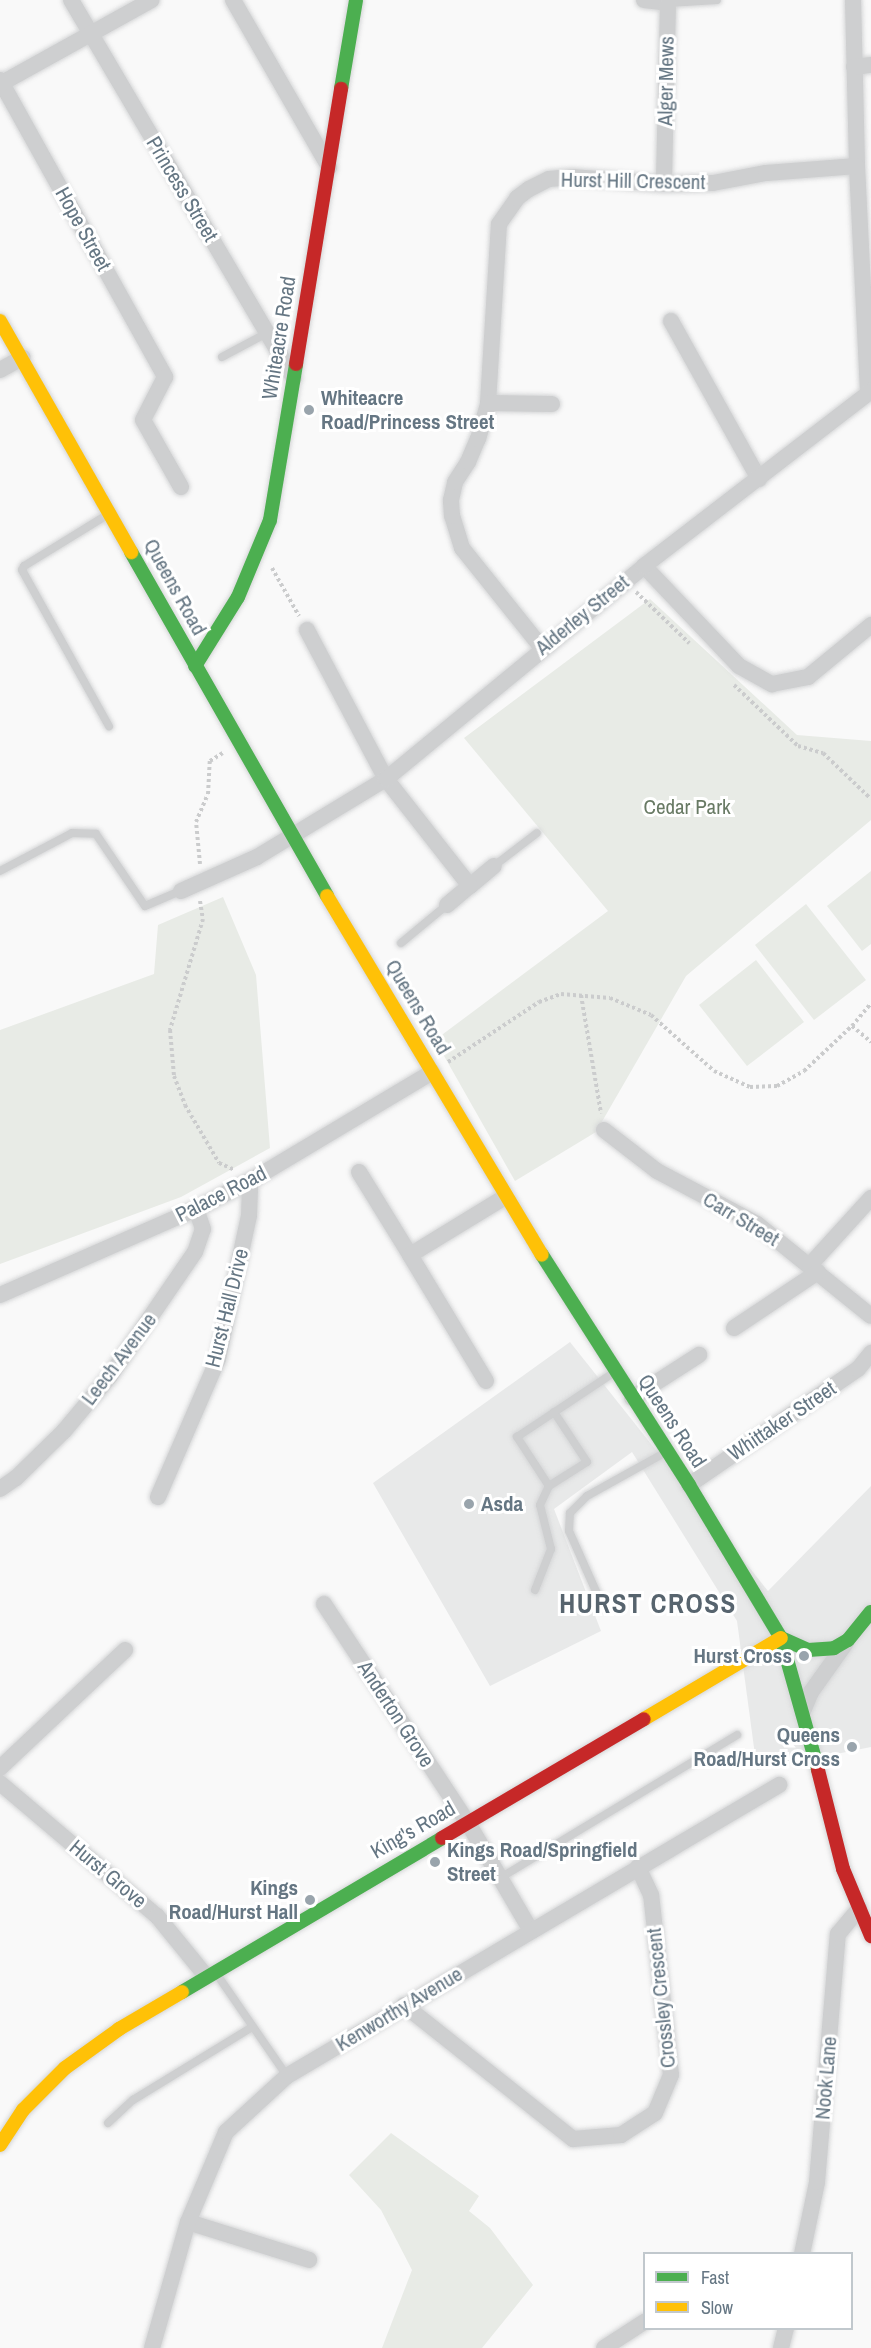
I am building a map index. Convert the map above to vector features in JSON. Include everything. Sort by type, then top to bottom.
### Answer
[{"type":"main road","name":"Whiteacre Road","points":[[195,666],[238,597],[270,520],[357,0]]},
{"type":"main road","name":"Queens Road","points":[[0,321],[23,357],[293,838],[505,1197],[689,1485],[781,1638],[803,1711],[843,1869],[871,1936]]},
{"type":"main road","points":[[781,1638],[813,1650],[834,1648],[848,1640],[870,1615]]},
{"type":"main road","name":"King's Road","points":[[0,2145],[23,2110],[65,2068],[119,2029],[210,1973],[781,1638]]},
{"type":"street","name":"Princess Street","points":[[71,0],[294,378]]},
{"type":"street","points":[[1,82],[152,0]]},
{"type":"street","points":[[233,0],[329,167]]},
{"type":"street","points":[[644,0],[668,3]]},
{"type":"street","points":[[853,0],[863,66],[857,166],[870,392]]},
{"type":"street","name":"Alger Mews","points":[[664,184],[668,3]]},
{"type":"street","name":"Hope Street","points":[[1,82],[165,377],[143,420],[181,487]]},
{"type":"street","name":"Hurst Hill Crescent","points":[[542,648],[462,548],[452,516],[455,482],[468,462],[478,439],[488,403],[496,245],[499,224],[507,210],[529,189],[549,179],[572,177],[664,184],[713,183],[766,173],[857,166]]},
{"type":"street","points":[[671,321],[759,479]]},
{"type":"street","points":[[0,370],[23,357]]},
{"type":"street","name":"Alderley Street","points":[[181,891],[293,838],[387,779],[542,648],[644,566],[870,392]]},
{"type":"street","points":[[488,403],[552,404]]},
{"type":"street","points":[[644,566],[739,666],[772,684],[808,677],[871,625]]},
{"type":"street","points":[[307,630],[387,779],[470,886]]},
{"type":"street","points":[[447,905],[494,866]]},
{"type":"street","name":"Palace Road","points":[[0,1295],[196,1209],[250,1181],[432,1072]]},
{"type":"street","name":"Carr Street","points":[[604,1130],[657,1172],[757,1224],[871,1316]]},
{"type":"street","points":[[359,1172],[486,1380]]},
{"type":"street","name":"Hurst Hall Drive","points":[[158,1497],[218,1359],[249,1215],[250,1181]]},
{"type":"street","points":[[410,1255],[505,1197]]},
{"type":"street","points":[[734,1328],[814,1269],[871,1198]]},
{"type":"street","name":"Leech Avenue","points":[[0,1489],[16,1478],[64,1431],[110,1376],[195,1252],[202,1229],[196,1209]]},
{"type":"street","name":"Whittaker Street","points":[[689,1485],[858,1369],[871,1353]]},
{"type":"street","points":[[632,1398],[699,1354]]},
{"type":"street","name":"Anderton Grove","points":[[324,1604],[468,1823],[531,1931]]},
{"type":"street","points":[[803,1711],[812,1692],[848,1640]]},
{"type":"street","points":[[0,1768],[125,1650]]},
{"type":"street","name":"Hurst Grove","points":[[0,1783],[157,1916],[210,1973]]},
{"type":"street","name":"Kenworthy Avenue","points":[[152,2348],[188,2222],[226,2132],[287,2076],[779,1785]]},
{"type":"street","name":"Crossley Crescent","points":[[404,2005],[573,2139],[621,2135],[655,2113],[671,2075],[651,1895],[638,1867]]},
{"type":"street","name":"Nook Lane","points":[[802,2252],[817,2182],[838,1935],[859,1909]]},
{"type":"street","points":[[188,2222],[309,2260]]},
{"type":"street","points":[[604,2348],[643,2323]]},
{"type":"street","points":[[781,2348],[786,2330]]},
{"type":"lane","points":[[668,3],[717,0]]},
{"type":"lane","points":[[222,357],[267,333]]},
{"type":"lane","points":[[109,726],[22,570],[24,566],[110,513]]},
{"type":"lane","points":[[494,866],[537,832]]},
{"type":"lane","points":[[0,871],[72,833],[96,834],[145,906],[181,891]]},
{"type":"lane","points":[[401,943],[447,905]]},
{"type":"lane","points":[[549,1486],[517,1437],[615,1371]]},
{"type":"lane","points":[[535,1590],[551,1549],[540,1505],[549,1486],[587,1462],[554,1412]]},
{"type":"lane","points":[[603,1607],[569,1532],[570,1513],[587,1496],[667,1451]]},
{"type":"lane","points":[[500,1878],[737,1735]]},
{"type":"lane","points":[[210,1973],[287,2076]]},
{"type":"lane","points":[[108,2123],[133,2100],[252,2027]]},
{"type":"path","points":[[260,546],[307,630]]},
{"type":"path","points":[[239,743],[210,761],[208,794],[196,822],[201,860],[197,883],[203,919],[170,1030],[174,1076],[185,1105],[219,1163],[250,1181]]},
{"type":"path","points":[[823,753],[871,799]]},
{"type":"path","points":[[432,1072],[539,1002],[561,994],[610,998],[651,1015],[714,1071],[750,1087],[777,1086],[804,1071],[852,1026],[871,1003]]},
{"type":"path","points":[[581,995],[604,1130]]},
{"type":"path","points":[[852,1026],[871,1041]]},
{"type":"shaded area","points":[[570,1342],[768,1591],[871,1486],[871,1747],[757,1770],[737,1621],[632,1452],[554,1509],[601,1631],[490,1686],[373,1483]]},
{"type":"green space","name":"Cedar Park","points":[[650,599],[797,735],[871,741],[871,820],[686,976],[596,1132],[515,1181],[435,1040],[608,911],[464,738]]},
{"type":"green space","points":[[871,871],[871,944],[862,951],[827,906]]},
{"type":"green space","points":[[223,897],[256,975],[270,1148],[181,1197],[0,1264],[0,1030],[154,974],[158,925]]},
{"type":"green space","points":[[806,904],[866,980],[814,1020],[755,945]]},
{"type":"green space","points":[[756,960],[804,1022],[747,1066],[699,1005]]},
{"type":"green space","points":[[391,2133],[479,2196],[469,2211],[490,2228],[533,2285],[482,2348],[382,2348],[412,2270],[381,2210],[349,2175]]},
{"type":"traffic: fast","points":[[341,89],[356,0]]},
{"type":"traffic: fast","points":[[195,666],[238,597],[270,520],[296,364]]},
{"type":"traffic: fast","points":[[131,552],[327,896]]},
{"type":"traffic: fast","points":[[542,1255],[689,1485],[781,1638],[818,1770]]},
{"type":"traffic: fast","points":[[781,1638],[808,1650],[834,1648],[848,1640],[871,1612]]},
{"type":"traffic: fast","points":[[182,1992],[442,1838]]},
{"type":"traffic: slow","points":[[0,321],[131,552]]},
{"type":"traffic: slow","points":[[327,896],[542,1255]]},
{"type":"traffic: slow","points":[[644,1719],[781,1638]]},
{"type":"traffic: slow","points":[[0,2145],[23,2110],[65,2068],[119,2029],[182,1992]]},
{"type":"traffic: jam","points":[[296,364],[341,89]]},
{"type":"traffic: jam","points":[[442,1838],[644,1719]]},
{"type":"traffic: jam","points":[[818,1770],[843,1869],[871,1936]]},
{"type":"place","name":"Whiteacre Road/Princess Street","points":[[309,410]]},
{"type":"place","name":"Asda","points":[[469,1504]]},
{"type":"place","name":"Hurst Cross","points":[[804,1656]]},
{"type":"place","name":"Queens Road/Hurst Cross","points":[[852,1747]]},
{"type":"place","name":"Kings Road/Springfield Street","points":[[435,1862]]},
{"type":"place","name":"Kings Road/Hurst Hall","points":[[310,1900]]},
{"type":"district","name":"HURST CROSS","points":[[648,1604]]}]
